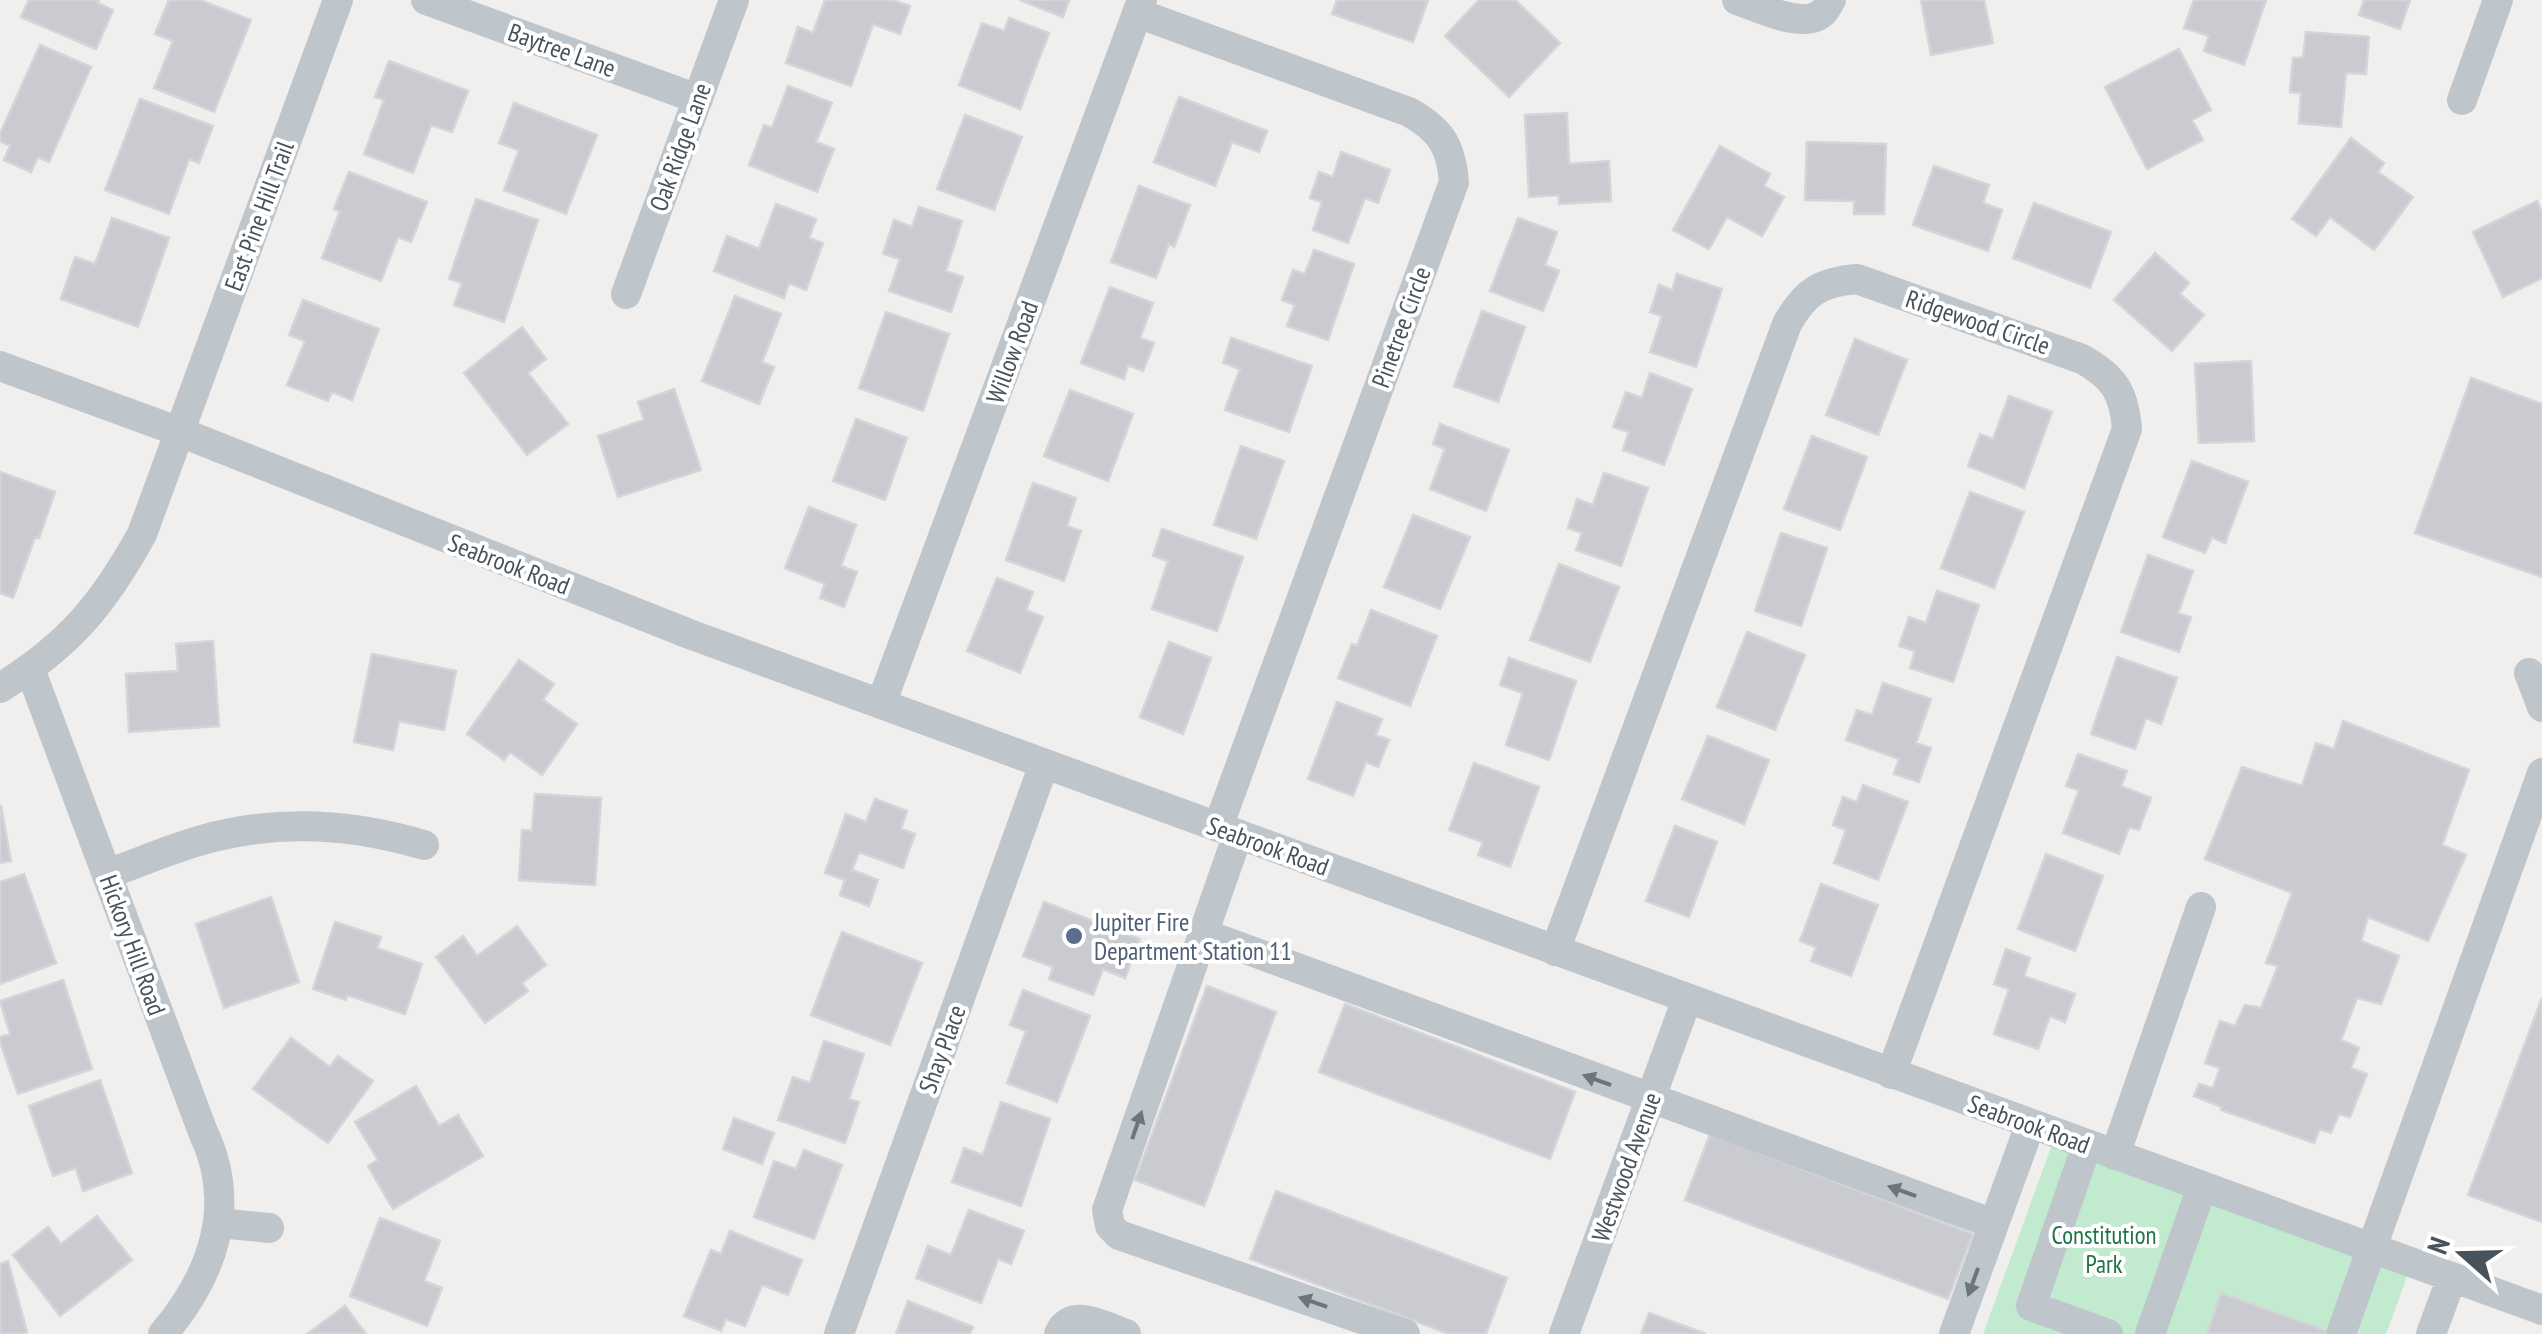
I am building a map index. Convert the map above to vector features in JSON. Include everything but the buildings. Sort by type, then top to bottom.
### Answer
[{"type":"street","name":"East Pine Hill Trail","points":[[0,688],[55,650],[90,616],[119,576],[142,534],[338,0]]},
{"type":"street","name":"Baytree Lane","points":[[426,0],[698,99]]},
{"type":"street","name":"Oak Ridge Lane","points":[[626,294],[734,0]]},
{"type":"street","points":[[1737,0],[1806,20],[1820,15],[1831,0]]},
{"type":"street","points":[[2462,100],[2498,0]]},
{"type":"street","name":"Willow Road","points":[[881,704],[1140,6]]},
{"type":"street","name":"Pinetree Circle","points":[[1140,6],[1409,112],[1429,124],[1444,140],[1452,160],[1454,182],[1228,831],[1202,934],[1107,1210],[1110,1226],[1118,1235],[1405,1334]]},
{"type":"street","name":"Ridgewood Circle","points":[[1555,951],[1787,324],[1798,304],[1814,290],[1834,281],[1856,279],[2082,359],[2102,370],[2116,387],[2125,407],[2128,429],[1892,1074]]},
{"type":"street","name":"Seabrook Road","points":[[0,366],[180,432],[562,585],[881,704],[2542,1310]]},
{"type":"street","name":"Hickory Hill Road","points":[[30,669],[219,1175],[221,1198],[214,1244],[196,1289],[163,1334]]},
{"type":"street","points":[[2529,673],[2542,707]]},
{"type":"street","name":"Shay Place","points":[[839,1334],[1044,764]]},
{"type":"street","points":[[2341,1334],[2542,773]]},
{"type":"street","points":[[107,874],[201,840],[250,829],[300,825],[350,828],[424,845]]},
{"type":"street","points":[[2108,1334],[2030,1306],[2101,1150],[2201,908]]},
{"type":"street","points":[[1202,934],[1994,1224]]},
{"type":"street","name":"Westwood Avenue","points":[[1564,1334],[1687,1000]]},
{"type":"street","points":[[1954,1334],[2030,1125]]},
{"type":"street","points":[[2150,1334],[2202,1187]]},
{"type":"street","points":[[219,1223],[270,1228]]},
{"type":"street","points":[[2431,1334],[2452,1278]]},
{"type":"street","points":[[1059,1334],[1062,1326],[1074,1319],[1089,1320],[1126,1334]]},
{"type":"green space","name":"Constitution Park","points":[[2053,1142],[2408,1274],[2386,1334],[1983,1334]]},
{"type":"place","name":"Jupiter Fire Department Station 11","points":[[1074,936]]}]
